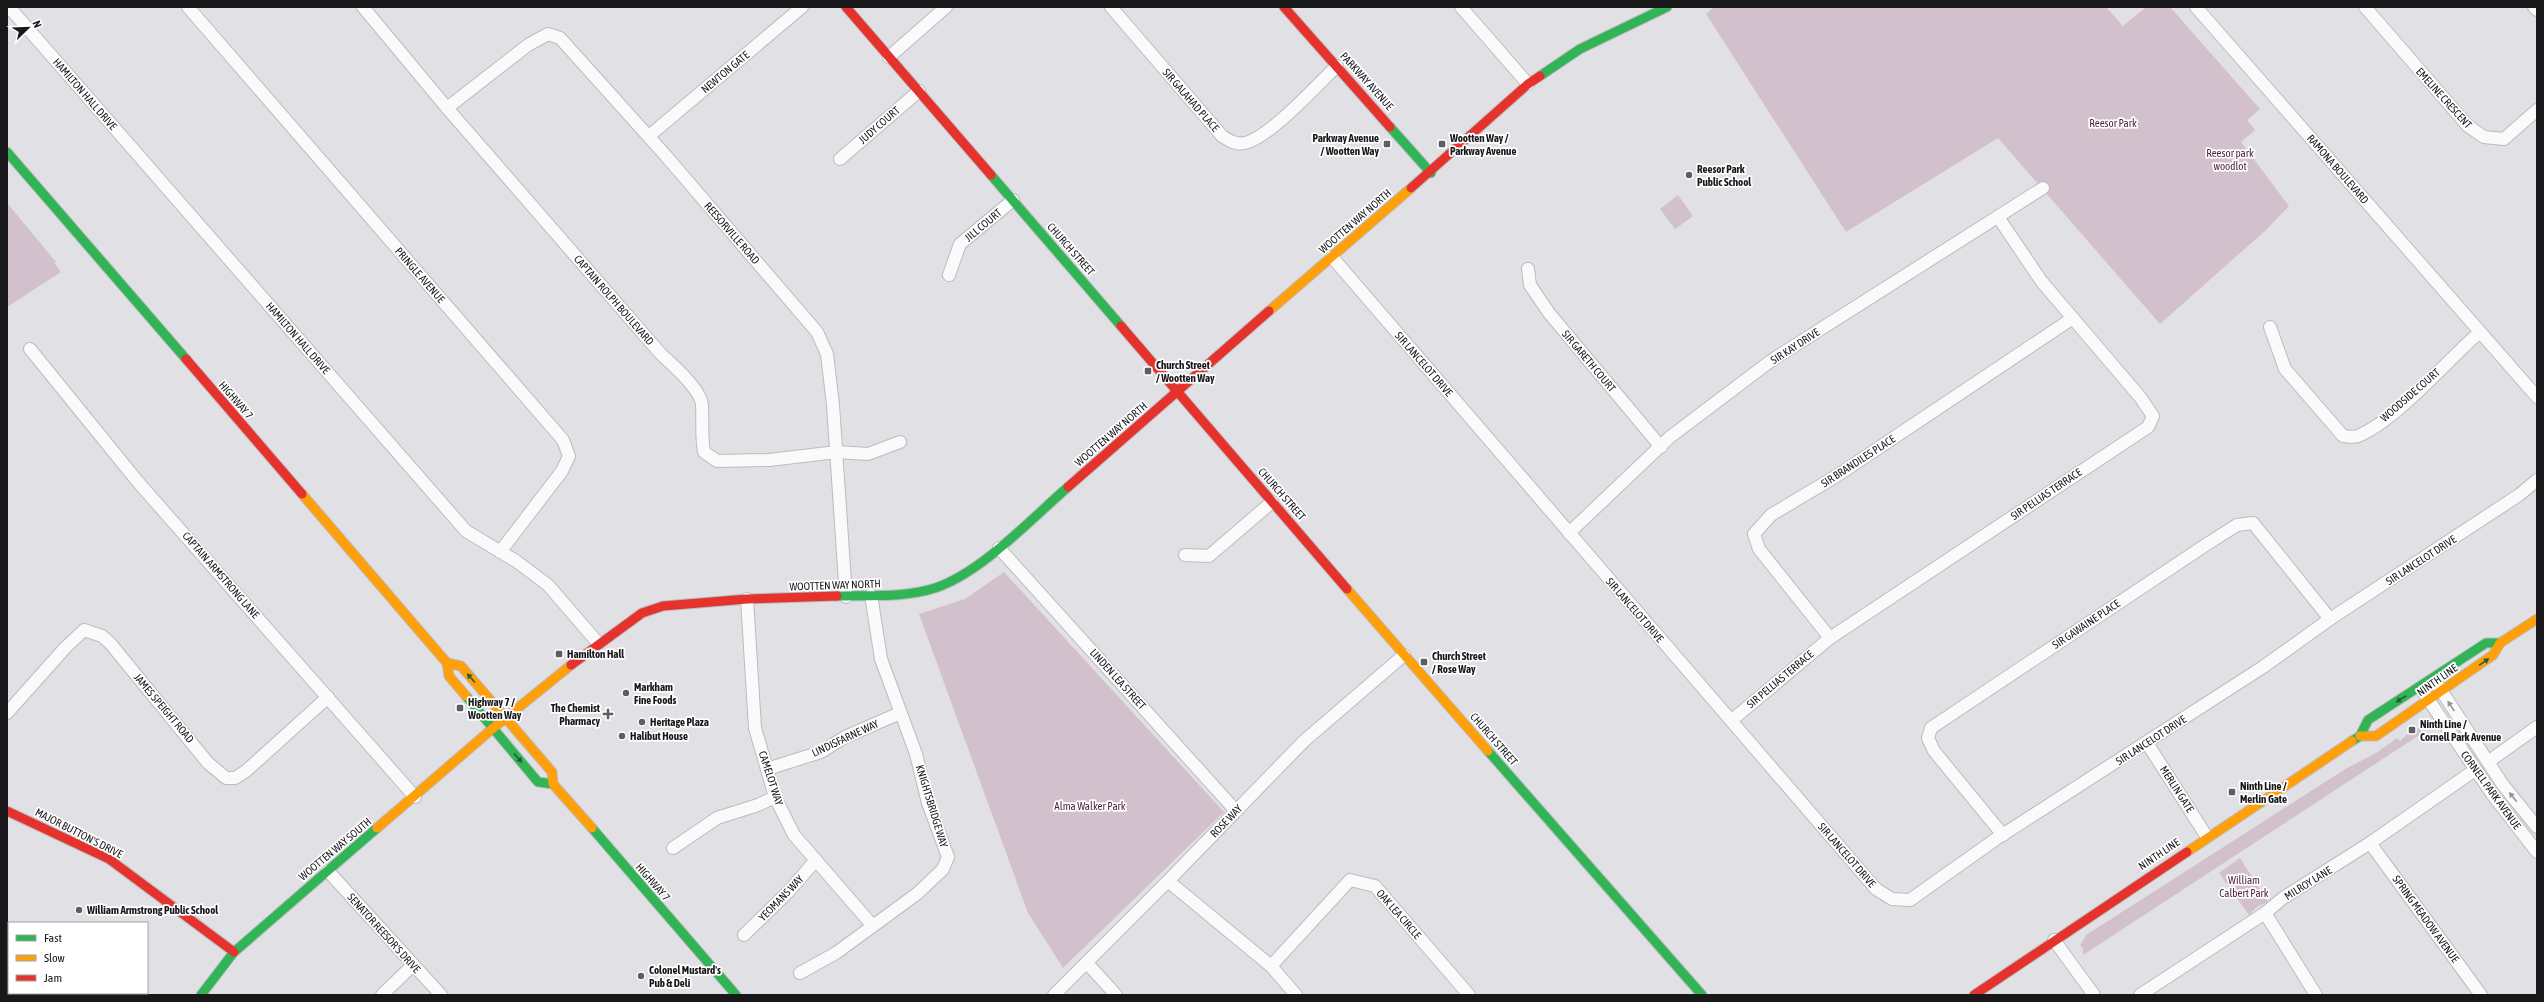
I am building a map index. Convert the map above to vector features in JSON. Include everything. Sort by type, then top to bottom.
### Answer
[{"type":"street","name":"PRINGLE AVENUE","points":[[188,7],[563,440],[569,456],[562,471],[500,552]]},
{"type":"street","name":"CAPTAIN ROLPH BOULEVARD","points":[[363,7],[447,108],[660,353],[691,384],[702,404],[701,433],[704,452],[717,461],[769,460],[837,452],[868,454],[900,442]]},
{"type":"street","name":"NEWTON GATE","points":[[649,136],[802,7]]},
{"type":"street","name":"CHURCH STREET","points":[[846,7],[1404,655],[1702,995]]},
{"type":"street","points":[[889,57],[946,7]]},
{"type":"street","name":"SIR GALAHAD PLACE","points":[[1111,7],[1222,136],[1235,144],[1245,143],[1262,136],[1337,66]]},
{"type":"street","name":"PARKWAY AVENUE","points":[[1284,7],[1431,173]]},
{"type":"street","points":[[1461,7],[1528,84]]},
{"type":"street","name":"WOOTTEN WAY NORTH","points":[[492,729],[625,622],[642,613],[662,606],[747,599],[903,594],[935,588],[978,566],[1389,206],[1431,173],[1528,84],[1580,49],[1667,7]]},
{"type":"street","name":"RAMONA BOULEVARD","points":[[2196,7],[2480,332]]},
{"type":"street","name":"EMELINE CRESCENT","points":[[2365,7],[2468,126],[2484,137],[2504,139],[2537,110]]},
{"type":"street","points":[[2534,7],[2537,10]]},
{"type":"street","name":"HAMILTON HALL DRIVE","points":[[11,14],[466,531],[548,585],[598,643]]},
{"type":"street","name":"REESORVILLE ROAD","points":[[447,108],[528,45],[548,34],[560,38],[649,136],[817,332],[826,354],[837,452],[846,597]]},
{"type":"street","name":"JUDY COURT","points":[[840,159],[919,91]]},
{"type":"street","name":"HIGHWAY 7","points":[[7,152],[447,663],[449,676],[492,729],[538,782],[553,784]]},
{"type":"street","name":"SIR KAY DRIVE","points":[[1569,533],[1670,437],[1772,360],[2043,188]]},
{"type":"street","name":"JILL COURT","points":[[949,275],[960,244],[1013,200]]},
{"type":"street","name":"SIR PELLIAS TERRACE","points":[[1732,720],[1830,638],[2148,427],[2153,416],[2042,282],[1998,217]]},
{"type":"street","name":"SIR LANCELOT DRIVE","points":[[1332,257],[1876,889],[1892,899],[1910,900],[2003,835],[2263,667],[2330,619],[2487,516],[2537,480]]},
{"type":"street","name":"SIR GARETH COURT","points":[[1528,269],[1530,285],[1549,313],[1661,447]]},
{"type":"street","name":"SIR BRANDILES PLACE","points":[[1830,638],[1759,549],[1754,534],[1771,516],[1918,422],[2073,318]]},
{"type":"street","name":"WOODSIDE COURT","points":[[2270,327],[2286,369],[2343,436],[2357,437],[2384,420],[2480,332]]},
{"type":"street","points":[[2480,332],[2537,397]]},
{"type":"street","name":"CAPTAIN ARMSTRONG LANE","points":[[30,350],[138,482],[416,797]]},
{"type":"street","points":[[1185,556],[1209,556],[1272,502]]},
{"type":"street","name":"SIR GAWAINE PLACE","points":[[2003,835],[1934,751],[1928,738],[1931,728],[2204,546],[2237,525],[2253,524],[2330,619]]},
{"type":"street","name":"LINDEN LEA STREET","points":[[999,548],[1236,811]]},
{"type":"street","name":"KNIGHTSBRIDGE WAY","points":[[800,973],[836,953],[872,925],[918,893],[943,869],[948,857],[928,803],[916,754],[881,659],[872,595]]},
{"type":"street","name":"CAMELOT WAY","points":[[747,599],[755,728],[775,797],[794,835],[872,925]]},
{"type":"street","name":"NINTH LINE","points":[[2360,736],[2376,736],[2442,692],[2493,655],[2500,643],[2537,619]]},
{"type":"street","name":"JAMES SPEIGHT ROAD","points":[[7,713],[65,648],[84,630],[102,636],[110,643],[208,763],[226,778],[236,778],[246,771],[328,697]]},
{"type":"street","name":"NINTH LINE","points":[[1974,995],[2207,836],[2360,736],[2368,720],[2486,643],[2500,643]]},
{"type":"street","name":"ROSE WAY","points":[[1054,995],[1168,882],[1304,741],[1404,655]]},
{"type":"street","name":"HIGHWAY 7","points":[[447,663],[461,666],[552,772],[553,784],[736,995]]},
{"type":"street","name":"CORNELL PARK AVENUE","points":[[2434,678],[2488,762],[2537,828]]},
{"type":"street","name":"CORNELL PARK AVENUE","points":[[2420,687],[2476,770],[2537,852]]},
{"type":"street","name":"LINDISFARNE WAY","points":[[767,769],[821,752],[845,737],[900,713]]},
{"type":"street","points":[[2488,762],[2537,727]]},
{"type":"street","name":"WOOTTEN WAY SOUTH","points":[[201,995],[216,973],[234,952],[416,797],[492,729]]},
{"type":"street","name":"MERLIN GATE","points":[[2147,743],[2207,836]]},
{"type":"street","name":"MILROY LANE","points":[[2140,995],[2265,913],[2283,898],[2370,843],[2476,770]]},
{"type":"street","points":[[673,848],[716,818],[758,805],[775,797]]},
{"type":"street","name":"MAJOR BUTTON'S DRIVE","points":[[7,811],[109,859],[234,952]]},
{"type":"street","name":"SPRING MEADOW AVENUE","points":[[2370,843],[2481,995]]},
{"type":"street","name":"YEOMANS WAY","points":[[744,935],[789,891],[816,860]]},
{"type":"street","name":"SENATOR REESOR'S DRIVE","points":[[328,871],[441,995]]},
{"type":"street","name":"OAK LEA CIRCLE","points":[[1270,966],[1350,880],[1375,886],[1470,995]]},
{"type":"street","points":[[1168,882],[1270,966],[1296,995]]},
{"type":"street","points":[[2265,913],[2316,995]]},
{"type":"street","points":[[2054,940],[2094,995]]},
{"type":"street","points":[[1087,963],[1116,995]]},
{"type":"street","points":[[382,995],[413,966]]},
{"type":"green space","name":"Reesor Park","points":[[1714,7],[2106,7],[2123,26],[2146,7],[2170,7],[2260,109],[2247,120],[2255,130],[2241,142],[2289,206],[2265,231],[2160,324],[1998,138],[1846,232],[1706,14]]},
{"type":"green space","points":[[1678,195],[1693,216],[1675,229],[1660,209]]},
{"type":"green space","points":[[7,203],[56,262],[54,263],[61,272],[7,307]]},
{"type":"green space","name":"Alma Walker Park","points":[[1004,572],[1224,812],[1063,968],[1028,913],[919,614],[965,599]]},
{"type":"green space","points":[[2421,727],[2421,734],[2083,955],[2083,948],[2080,946],[2086,935],[2347,768],[2376,753],[2397,738],[2400,741],[2411,731]]},
{"type":"green space","name":"William Calbert Park","points":[[2240,858],[2268,902],[2258,906],[2249,915],[2219,873]]},
{"type":"traffic: fast","points":[[1540,76],[1580,49],[1667,7]]},
{"type":"traffic: fast","points":[[1390,127],[1431,173]]},
{"type":"traffic: fast","points":[[7,152],[186,359]]},
{"type":"traffic: fast","points":[[991,175],[1121,326]]},
{"type":"traffic: fast","points":[[837,596],[899,595],[935,588],[952,581],[988,558],[1068,487]]},
{"type":"traffic: fast","points":[[2352,741],[2360,736],[2368,720],[2486,643],[2500,643]]},
{"type":"traffic: fast","points":[[466,696],[538,782],[553,784]]},
{"type":"traffic: fast","points":[[1488,751],[1702,995]]},
{"type":"traffic: fast","points":[[201,995],[234,952],[377,828]]},
{"type":"traffic: fast","points":[[592,828],[736,995]]},
{"type":"traffic: slow","points":[[1269,311],[1411,188]]},
{"type":"traffic: slow","points":[[302,494],[447,663],[449,676],[466,696]]},
{"type":"traffic: slow","points":[[1347,589],[1488,751]]},
{"type":"traffic: slow","points":[[2360,736],[2376,736],[2493,655],[2500,643],[2537,619]]},
{"type":"traffic: slow","points":[[447,663],[461,666],[552,772],[553,784],[592,828]]},
{"type":"traffic: slow","points":[[377,828],[492,729],[571,665]]},
{"type":"traffic: slow","points":[[2187,852],[2352,741]]},
{"type":"traffic: jam","points":[[846,7],[991,175]]},
{"type":"traffic: jam","points":[[1284,7],[1390,127]]},
{"type":"traffic: jam","points":[[1411,188],[1528,84],[1540,76]]},
{"type":"traffic: jam","points":[[1068,487],[1269,311]]},
{"type":"traffic: jam","points":[[1121,326],[1347,589]]},
{"type":"traffic: jam","points":[[186,359],[302,494]]},
{"type":"traffic: jam","points":[[571,665],[642,613],[663,606],[747,599],[837,596]]},
{"type":"traffic: jam","points":[[7,811],[109,859],[234,952]]},
{"type":"traffic: jam","points":[[1974,995],[2187,852]]},
{"type":"place","name":"Parkway Avenue / Wootten Way","points":[[1387,144]]},
{"type":"place","name":"Wootten Way / Parkway Avenue","points":[[1442,144]]},
{"type":"place","name":"Reesor Park Public School","points":[[1689,175]]},
{"type":"place","name":"Church Street / Wootten Way","points":[[1148,371]]},
{"type":"place","name":"Hamilton Hall","points":[[559,654]]},
{"type":"place","name":"Church Street / Rose Way","points":[[1424,662]]},
{"type":"place","name":"Markham Fine Foods","points":[[626,693]]},
{"type":"place","name":"Highway 7 / Wootten Way","points":[[460,708]]},
{"type":"place","name":"The Chemist Pharmacy","points":[[608,714]]},
{"type":"place","name":"Heritage Plaza","points":[[642,722]]},
{"type":"place","name":"Ninth Line / Cornell Park Avenue","points":[[2412,730]]},
{"type":"place","name":"Halibut House","points":[[622,736]]},
{"type":"place","name":"Ninth Line / Merlin Gate","points":[[2232,792]]},
{"type":"place","name":"William Armstrong Public School","points":[[79,910]]},
{"type":"place","name":"Colonel Mustard's Pub & Deli","points":[[641,976]]},
{"type":"park label","name":"Reesor park woodlot","points":[[2230,159]]}]
